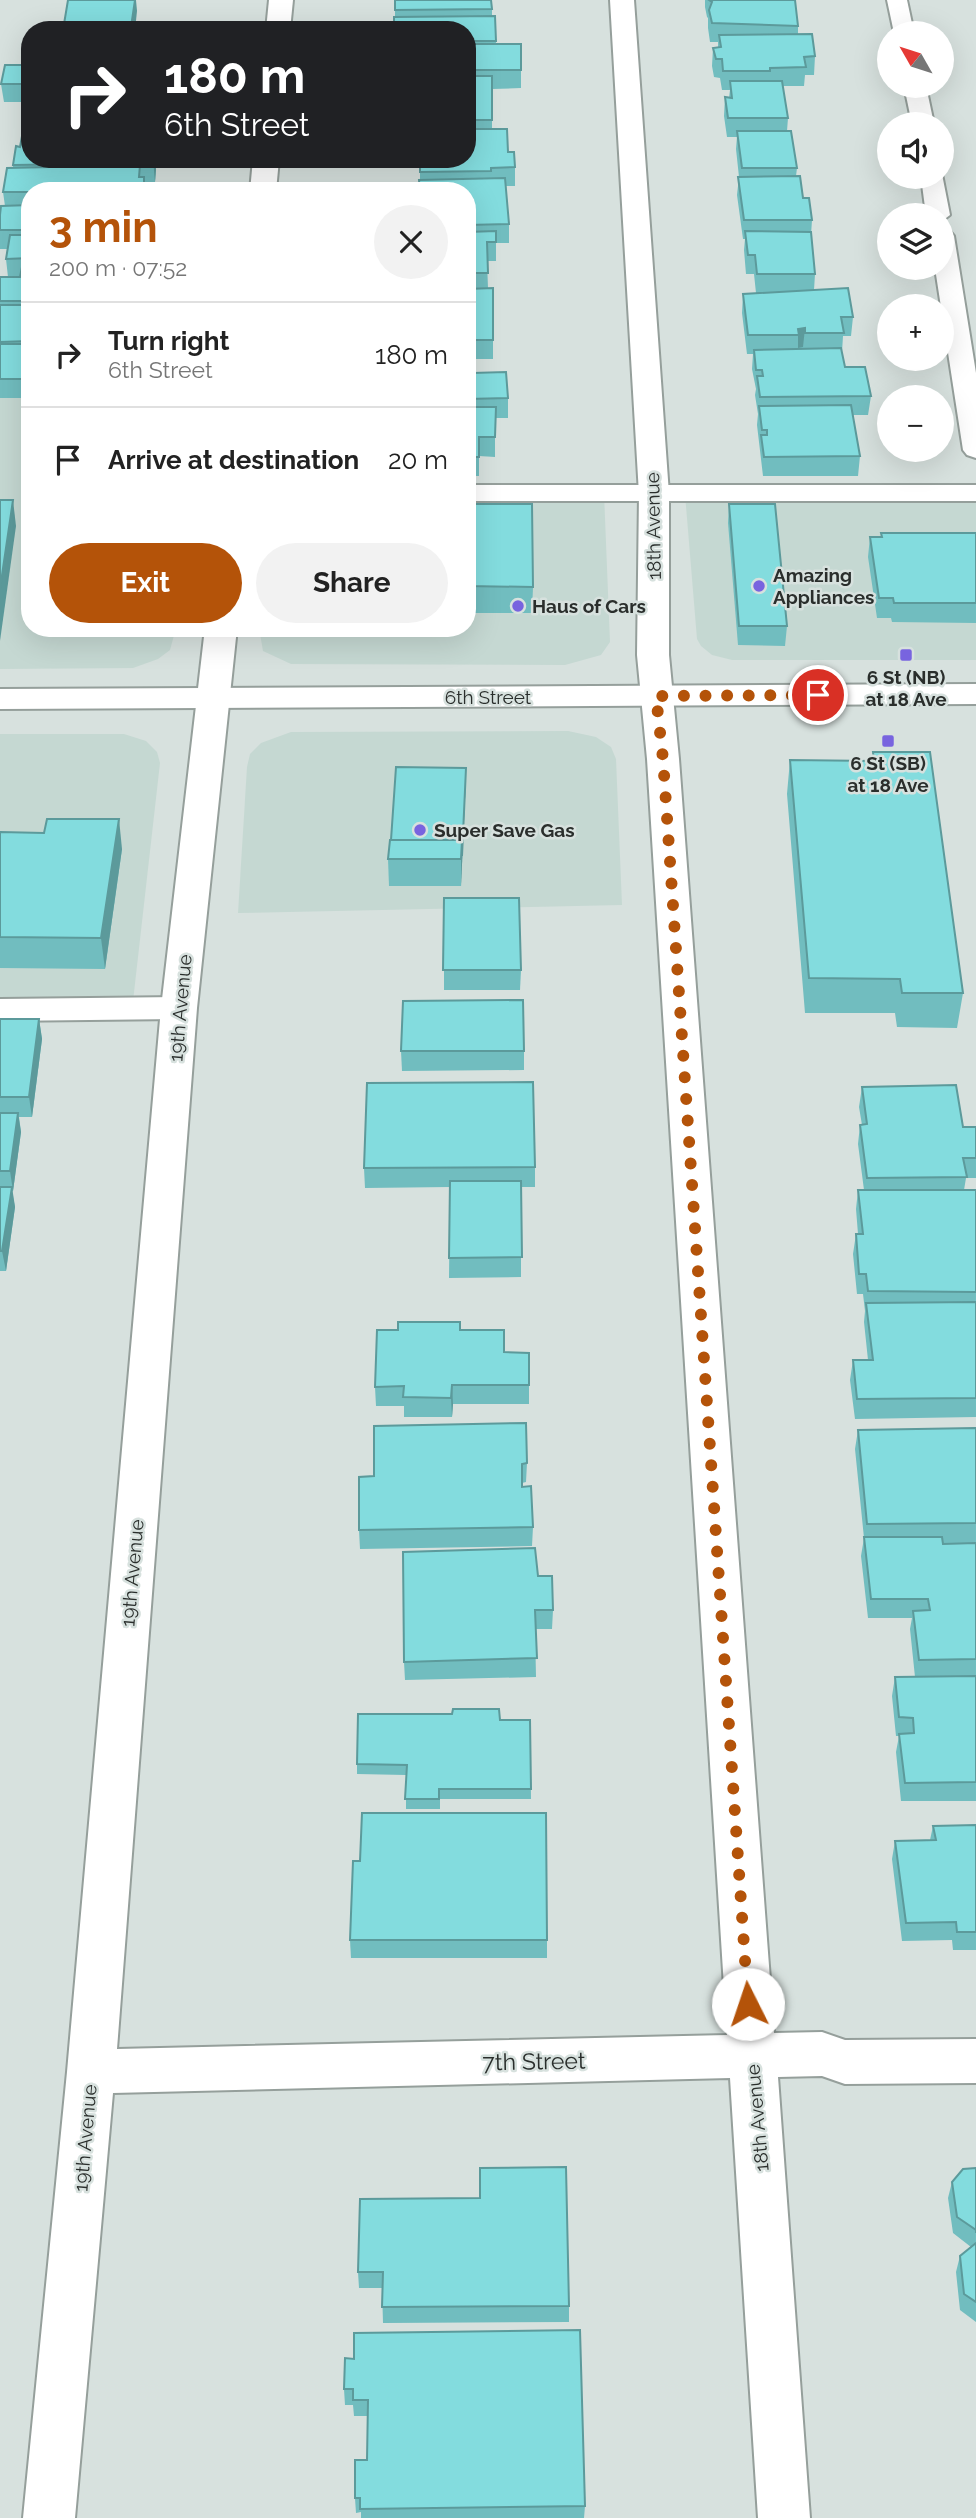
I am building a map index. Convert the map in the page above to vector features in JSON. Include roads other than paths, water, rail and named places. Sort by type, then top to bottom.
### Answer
[{"type":"street","points":[[279,21],[281,0]]},
{"type":"street","name":"18th Avenue","points":[[622,0],[654,494],[653,655],[663,759],[785,2518]]},
{"type":"street","name":"19th Avenue","points":[[49,2518],[91,2072],[179,1008],[220,637]]},
{"type":"street","name":"6th Street","points":[[0,699],[976,694]]},
{"type":"street","name":"7th Street","points":[[91,2072],[822,2054],[845,2062],[976,2061]]},
{"type":"lane","points":[[897,0],[901,21]]},
{"type":"lane","points":[[949,280],[976,450]]},
{"type":"lane","points":[[476,493],[976,493]]},
{"type":"lane","points":[[0,1010],[179,1008]]},
{"type":"place","name":"Amazing Appliances","points":[[759,586]]},
{"type":"place","name":"Haus of Cars","points":[[518,606]]},
{"type":"place","name":"6 St (NB) at 18 Ave","points":[[906,655]]},
{"type":"place","name":"6 St (SB) at 18 Ave","points":[[888,741]]},
{"type":"place","name":"Super Save Gas","points":[[420,830]]}]
